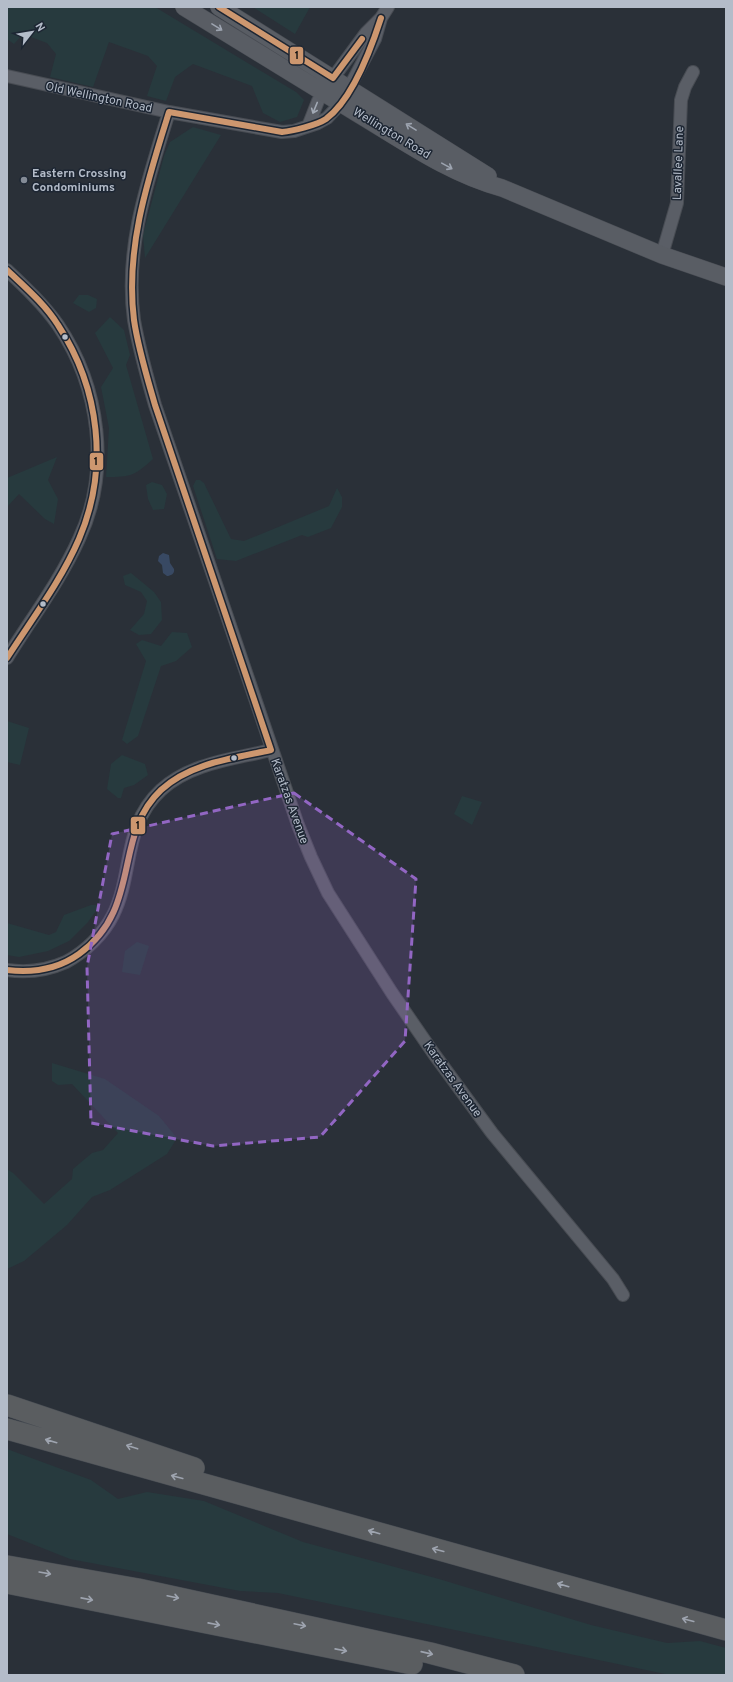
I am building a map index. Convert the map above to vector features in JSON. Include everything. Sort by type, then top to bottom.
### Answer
[{"type":"highway","points":[[7,1405],[196,1468],[255,1498]]},
{"type":"highway","points":[[7,1429],[726,1630]]},
{"type":"highway","points":[[7,1566],[138,1589],[430,1653],[514,1675]]},
{"type":"highway","points":[[7,1583],[466,1675]]},
{"type":"main road","name":"Wellington Road","points":[[184,7],[451,168],[662,255],[726,277]]},
{"type":"main road","name":"Wellington Road","points":[[219,7],[479,170],[502,188]]},
{"type":"street","points":[[309,124],[314,108],[323,92],[366,33],[381,18],[388,7]]},
{"type":"street","name":"Old Wellington Road","points":[[7,76],[169,112],[282,132],[294,131],[309,124],[318,123],[327,118],[341,103],[350,89],[375,39],[381,18]]},
{"type":"street","name":"Lavallee Lane","points":[[662,255],[677,203],[681,100],[685,87],[693,72]]},
{"type":"street","name":"Karatzas Avenue","points":[[169,112],[146,183],[134,241],[132,264],[134,319],[145,370],[156,406],[271,750],[311,858],[328,893],[353,934],[434,1054],[492,1133],[613,1279],[624,1295]]},
{"type":"street","points":[[7,270],[48,312],[61,330],[74,353],[90,395],[94,412],[98,448],[94,495],[80,538],[65,567],[7,658]]},
{"type":"street","points":[[7,970],[38,970],[61,964],[82,952],[99,936],[113,916],[117,906],[130,849],[139,821],[152,800],[170,782],[197,768],[271,750]]},
{"type":"highlighted area","points":[[294,793],[416,879],[405,1041],[320,1137],[213,1146],[91,1123],[87,967],[112,834]]},
{"type":"green space","points":[[7,7],[155,7],[296,92],[304,100],[297,117],[280,122],[263,113],[252,86],[193,64],[175,77],[166,101],[147,96],[157,66],[148,56],[109,42],[93,87],[50,77],[56,54],[47,43],[23,34],[14,44],[7,39]]},
{"type":"green space","points":[[253,7],[310,7],[295,34]]},
{"type":"green space","points":[[193,127],[221,135],[145,258],[143,235],[164,156],[170,142]]},
{"type":"green space","points":[[79,295],[88,295],[97,299],[96,308],[89,312],[73,303]]},
{"type":"green space","points":[[110,317],[124,330],[130,355],[126,365],[153,459],[136,472],[121,477],[106,477],[109,428],[101,387],[113,368],[95,333]]},
{"type":"green space","points":[[57,457],[48,480],[58,499],[54,524],[45,519],[19,494],[7,507],[7,478]]},
{"type":"green space","points":[[196,480],[200,480],[204,483],[231,539],[244,541],[329,506],[337,488],[342,497],[342,507],[331,528],[308,537],[302,535],[236,561],[217,559],[193,486]]},
{"type":"green space","points":[[152,482],[162,485],[167,494],[164,509],[153,510],[148,499],[146,485]]},
{"type":"green space","points":[[131,573],[154,592],[161,602],[162,620],[151,634],[139,635],[130,630],[144,614],[147,601],[141,592],[125,585],[123,576]]},
{"type":"green space","points":[[172,632],[187,633],[192,647],[176,661],[161,666],[138,736],[127,744],[122,740],[146,661],[136,644],[142,640],[161,646]]},
{"type":"green space","points":[[7,721],[29,728],[20,765],[7,762]]},
{"type":"green space","points":[[122,755],[145,764],[148,775],[134,785],[124,788],[121,798],[118,798],[107,789],[111,764]]},
{"type":"green space","points":[[462,796],[482,802],[472,825],[454,814]]},
{"type":"green space","points":[[91,905],[100,905],[88,922],[69,941],[48,951],[19,957],[7,955],[7,923],[49,935],[56,932],[64,915]]},
{"type":"green space","points":[[137,942],[149,946],[140,975],[122,972],[125,951]]},
{"type":"green space","points":[[52,1063],[105,1079],[159,1116],[177,1138],[167,1154],[110,1190],[92,1197],[67,1225],[24,1261],[7,1269],[7,1169],[13,1173],[44,1204],[72,1179],[73,1169],[92,1153],[103,1150],[118,1133],[72,1084],[58,1085],[52,1081]]},
{"type":"green space","points":[[7,1449],[91,1480],[118,1499],[147,1492],[204,1501],[303,1542],[439,1579],[591,1625],[667,1643],[700,1641],[726,1648],[726,1675],[670,1675],[278,1593],[240,1591],[70,1559],[7,1534]]},
{"type":"water","points":[[163,553],[169,555],[170,563],[174,569],[170,576],[163,573],[162,565],[158,561],[159,556]]},
{"type":"transit line","name":"1","points":[[219,7],[333,78],[362,39]]},
{"type":"transit line","name":"1","points":[[7,970],[26,971],[54,966],[79,954],[99,936],[112,915],[120,894],[130,850],[137,829],[146,808],[161,790],[185,773],[213,763],[271,750],[155,405],[143,362],[134,320],[132,293],[136,240],[146,188],[169,112],[282,132],[305,127],[322,121],[336,110],[353,86],[372,44],[381,18]]},
{"type":"transit line","name":"1","points":[[7,270],[53,317],[72,350],[83,376],[91,402],[96,430],[97,457],[94,485],[88,512],[72,555],[46,600],[7,658]]},
{"type":"place","name":"Eastern Crossing Condominiums","points":[[24,180]]}]
